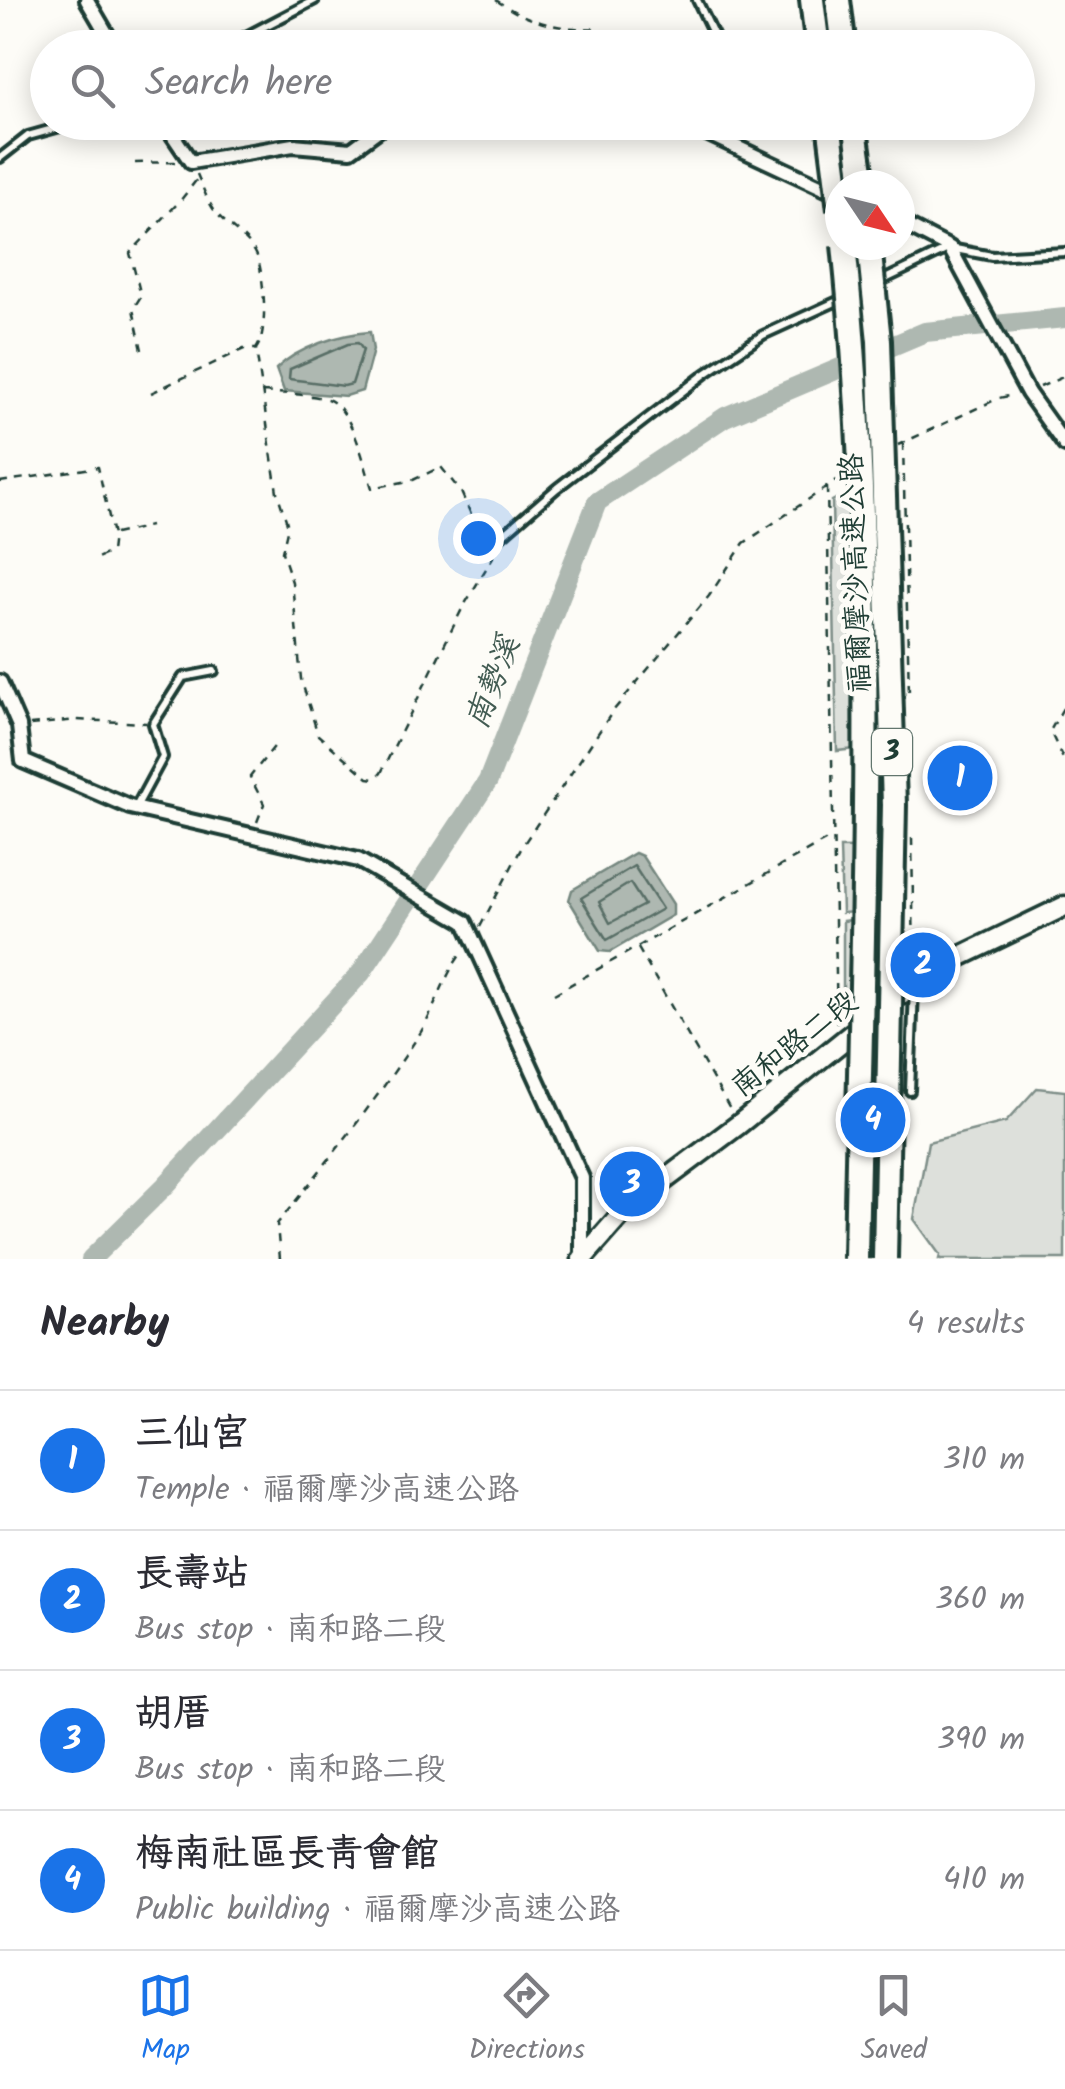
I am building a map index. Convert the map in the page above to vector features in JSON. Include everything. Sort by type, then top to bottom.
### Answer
[{"type":"highway","points":[[812,0],[816,30]]},
{"type":"highway","points":[[838,0],[842,30]]},
{"type":"highway","points":[[831,140],[835,170]]},
{"type":"highway","points":[[856,140],[860,170]]},
{"type":"highway","name":"福爾摩沙高速公路","points":[[846,260],[861,490],[865,760],[856,1259]]},
{"type":"highway","name":"福爾摩沙高速公路","points":[[871,260],[879,342],[894,805],[885,1259]]},
{"type":"main road","name":"南和路二段","points":[[582,1259],[627,1208],[738,1125],[914,983],[957,958],[1064,910]]},
{"type":"street","points":[[86,0],[105,30]]},
{"type":"street","points":[[177,140],[192,162],[293,145],[350,150],[364,140]]},
{"type":"street","points":[[729,140],[825,189]]},
{"type":"street","points":[[915,230],[950,248],[1027,390],[1065,445]]},
{"type":"street","points":[[0,682],[20,726],[24,761],[136,808],[358,860],[465,922],[582,1178],[582,1259]]},
{"type":"lane","points":[[257,30],[314,0]]},
{"type":"lane","points":[[696,0],[711,30]]},
{"type":"lane","points":[[0,158],[30,135]]},
{"type":"lane","points":[[490,547],[629,430],[763,335],[950,248],[992,256],[1065,252]]},
{"type":"lane","points":[[136,808],[162,757],[153,724],[183,677],[214,672]]},
{"type":"lane","points":[[910,1091],[914,983]]},
{"type":"path","points":[[496,0],[531,20],[574,30],[602,28]]},
{"type":"path","points":[[135,163],[192,162],[215,213],[250,245],[257,257],[264,320],[263,341],[256,349],[244,349],[151,393]]},
{"type":"path","points":[[142,350],[133,308],[141,296],[130,252],[198,177]]},
{"type":"path","points":[[256,349],[277,492],[288,526],[282,552],[292,582],[301,678],[318,735],[368,778],[375,778],[493,557],[461,492],[441,467],[412,480],[372,488],[340,406],[328,399],[264,392]]},
{"type":"path","points":[[888,450],[999,398],[1065,376]]},
{"type":"path","points":[[0,482],[98,466],[113,535],[112,552],[95,559]]},
{"type":"path","points":[[280,1259],[277,1224],[339,1148],[420,1034],[448,970],[473,939],[523,845],[613,711],[709,596],[744,544],[842,477]]},
{"type":"path","points":[[826,486],[838,1046]]},
{"type":"path","points":[[113,535],[150,526]]},
{"type":"path","points":[[1063,708],[1050,731],[1065,763]]},
{"type":"path","points":[[20,726],[77,720],[153,724]]},
{"type":"path","points":[[248,837],[264,804],[250,777],[277,743]]},
{"type":"path","points":[[554,994],[833,836]]},
{"type":"path","points":[[637,947],[738,1125]]},
{"type":"shaded area","points":[[896,468],[901,744],[837,751],[832,501]]},
{"type":"shaded area","points":[[899,847],[900,909],[842,913],[840,848]]},
{"type":"shaded area","points":[[901,915],[902,986],[843,990],[843,921]]},
{"type":"shaded area","points":[[1037,1088],[1065,1091],[1065,1259],[939,1259],[914,1219],[928,1142],[1006,1122]]},
{"type":"water","points":[[370,332],[373,350],[362,391],[346,396],[284,391],[276,369],[285,361],[320,343]]},
{"type":"water","points":[[635,853],[642,856],[673,904],[673,915],[610,952],[600,951],[569,900],[572,890]]},
{"type":"waterway","name":"南勢溪","points":[[91,1259],[165,1186],[361,973],[488,781],[597,502],[725,417],[925,332],[1065,318]]},
{"type":"place","name":"三仙宮","points":[[960,778]]},
{"type":"place","name":"長壽站","points":[[923,965]]},
{"type":"place","name":"梅南社區長青會館","points":[[873,1120]]},
{"type":"place","name":"胡厝","points":[[632,1184]]}]
